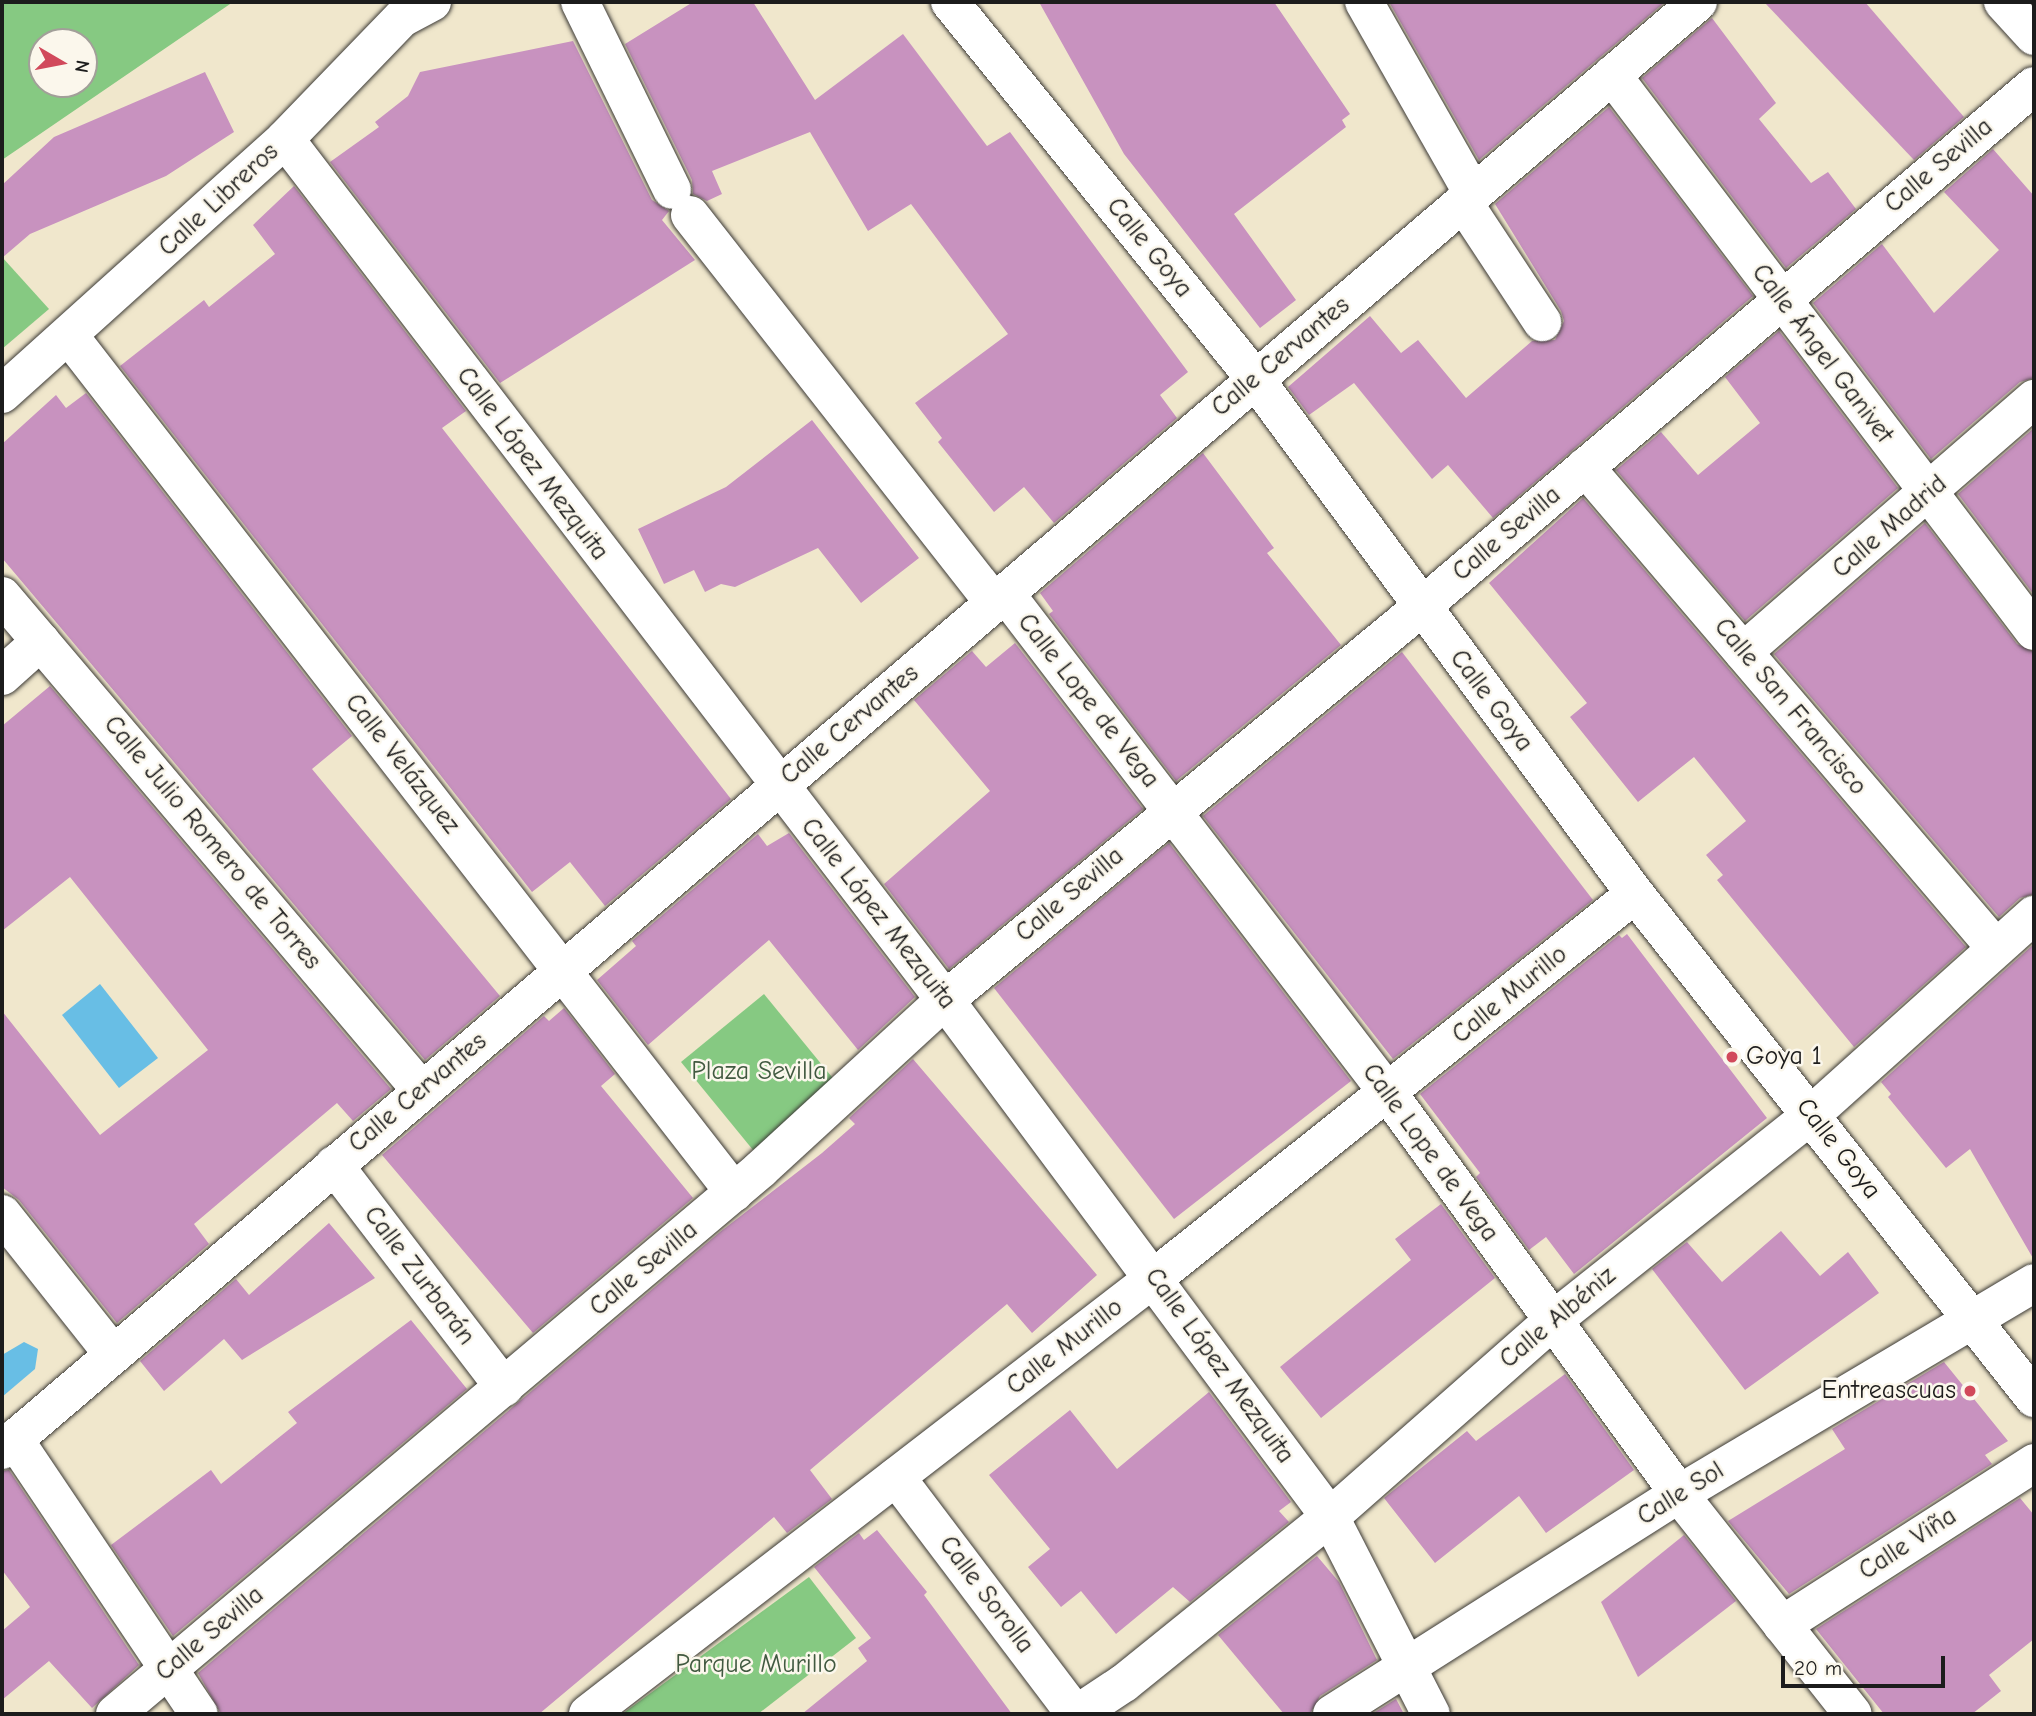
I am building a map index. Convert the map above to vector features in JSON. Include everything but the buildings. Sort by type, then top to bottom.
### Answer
[{"type":"street","name":"Calle Libreros","points":[[2,394],[70,337],[285,139],[402,18],[432,2]]},
{"type":"street","name":"Calle Lope de Vega","points":[[580,2],[681,202],[1172,810],[1388,1093],[1551,1322],[1679,1494],[1853,1714]]},
{"type":"street","name":"Calle Goya","points":[[950,2],[1255,379],[1635,894],[2034,1398]]},
{"type":"street","points":[[1364,2],[1468,198],[1542,322]]},
{"type":"street","name":"Calle Cervantes","points":[[8,1444],[1698,2]]},
{"type":"street","points":[[2003,2],[2034,36]]},
{"type":"street","name":"Calle Ángel Ganivet","points":[[1612,75],[2034,631]]},
{"type":"street","name":"Calle Sevilla","points":[[115,1714],[734,1192],[945,1000],[1421,607],[2034,86]]},
{"type":"street","name":"Calle López Mezquita","points":[[285,139],[778,786],[945,1000],[1330,1517],[1431,1714]]},
{"type":"street","name":"Calle Velázquez","points":[[70,337],[734,1192]]},
{"type":"street","name":"Calle Madrid","points":[[1743,652],[1928,494],[2034,399]]},
{"type":"street","name":"Calle San Francisco","points":[[1585,467],[1995,947]]},
{"type":"street","name":"Calle Julio Romero de Torres","points":[[2,596],[422,1091]]},
{"type":"street","points":[[2,676],[41,641]]},
{"type":"street","name":"Calle Murillo","points":[[589,1714],[1154,1278],[1635,894]]},
{"type":"street","name":"Calle Albéniz","points":[[1076,1714],[1124,1683],[1330,1517],[1551,1322],[1811,1115],[1995,947],[2034,915]]},
{"type":"street","name":"Calle Zurbarán","points":[[334,1165],[504,1387]]},
{"type":"street","points":[[2,1214],[113,1354]]},
{"type":"street","name":"Calle Sol","points":[[1332,1714],[1679,1494],[2034,1283]]},
{"type":"street","points":[[8,1444],[199,1714]]},
{"type":"street","name":"Calle Viña","points":[[1782,1625],[2034,1464]]},
{"type":"street","name":"Calle Sorolla","points":[[896,1477],[1076,1714]]},
{"type":"green space","points":[[2,2],[233,2],[98,94],[98,28],[28,28],[28,98],[93,98],[2,160]]},
{"type":"green space","points":[[2,257],[49,309],[2,349]]},
{"type":"green space","name":"Plaza Sevilla","points":[[764,994],[836,1082],[753,1150],[681,1062]]},
{"type":"green space","name":"Parque Murillo","points":[[809,1577],[856,1638],[758,1714],[622,1714]]},
{"type":"water","points":[[100,984],[158,1058],[119,1088],[62,1015]]},
{"type":"water","points":[[24,1342],[38,1349],[35,1369],[2,1397],[2,1355]]},
{"type":"place","name":"Goya 1","points":[[1732,1057]]},
{"type":"place","name":"Entreascuas","points":[[1970,1391]]}]
